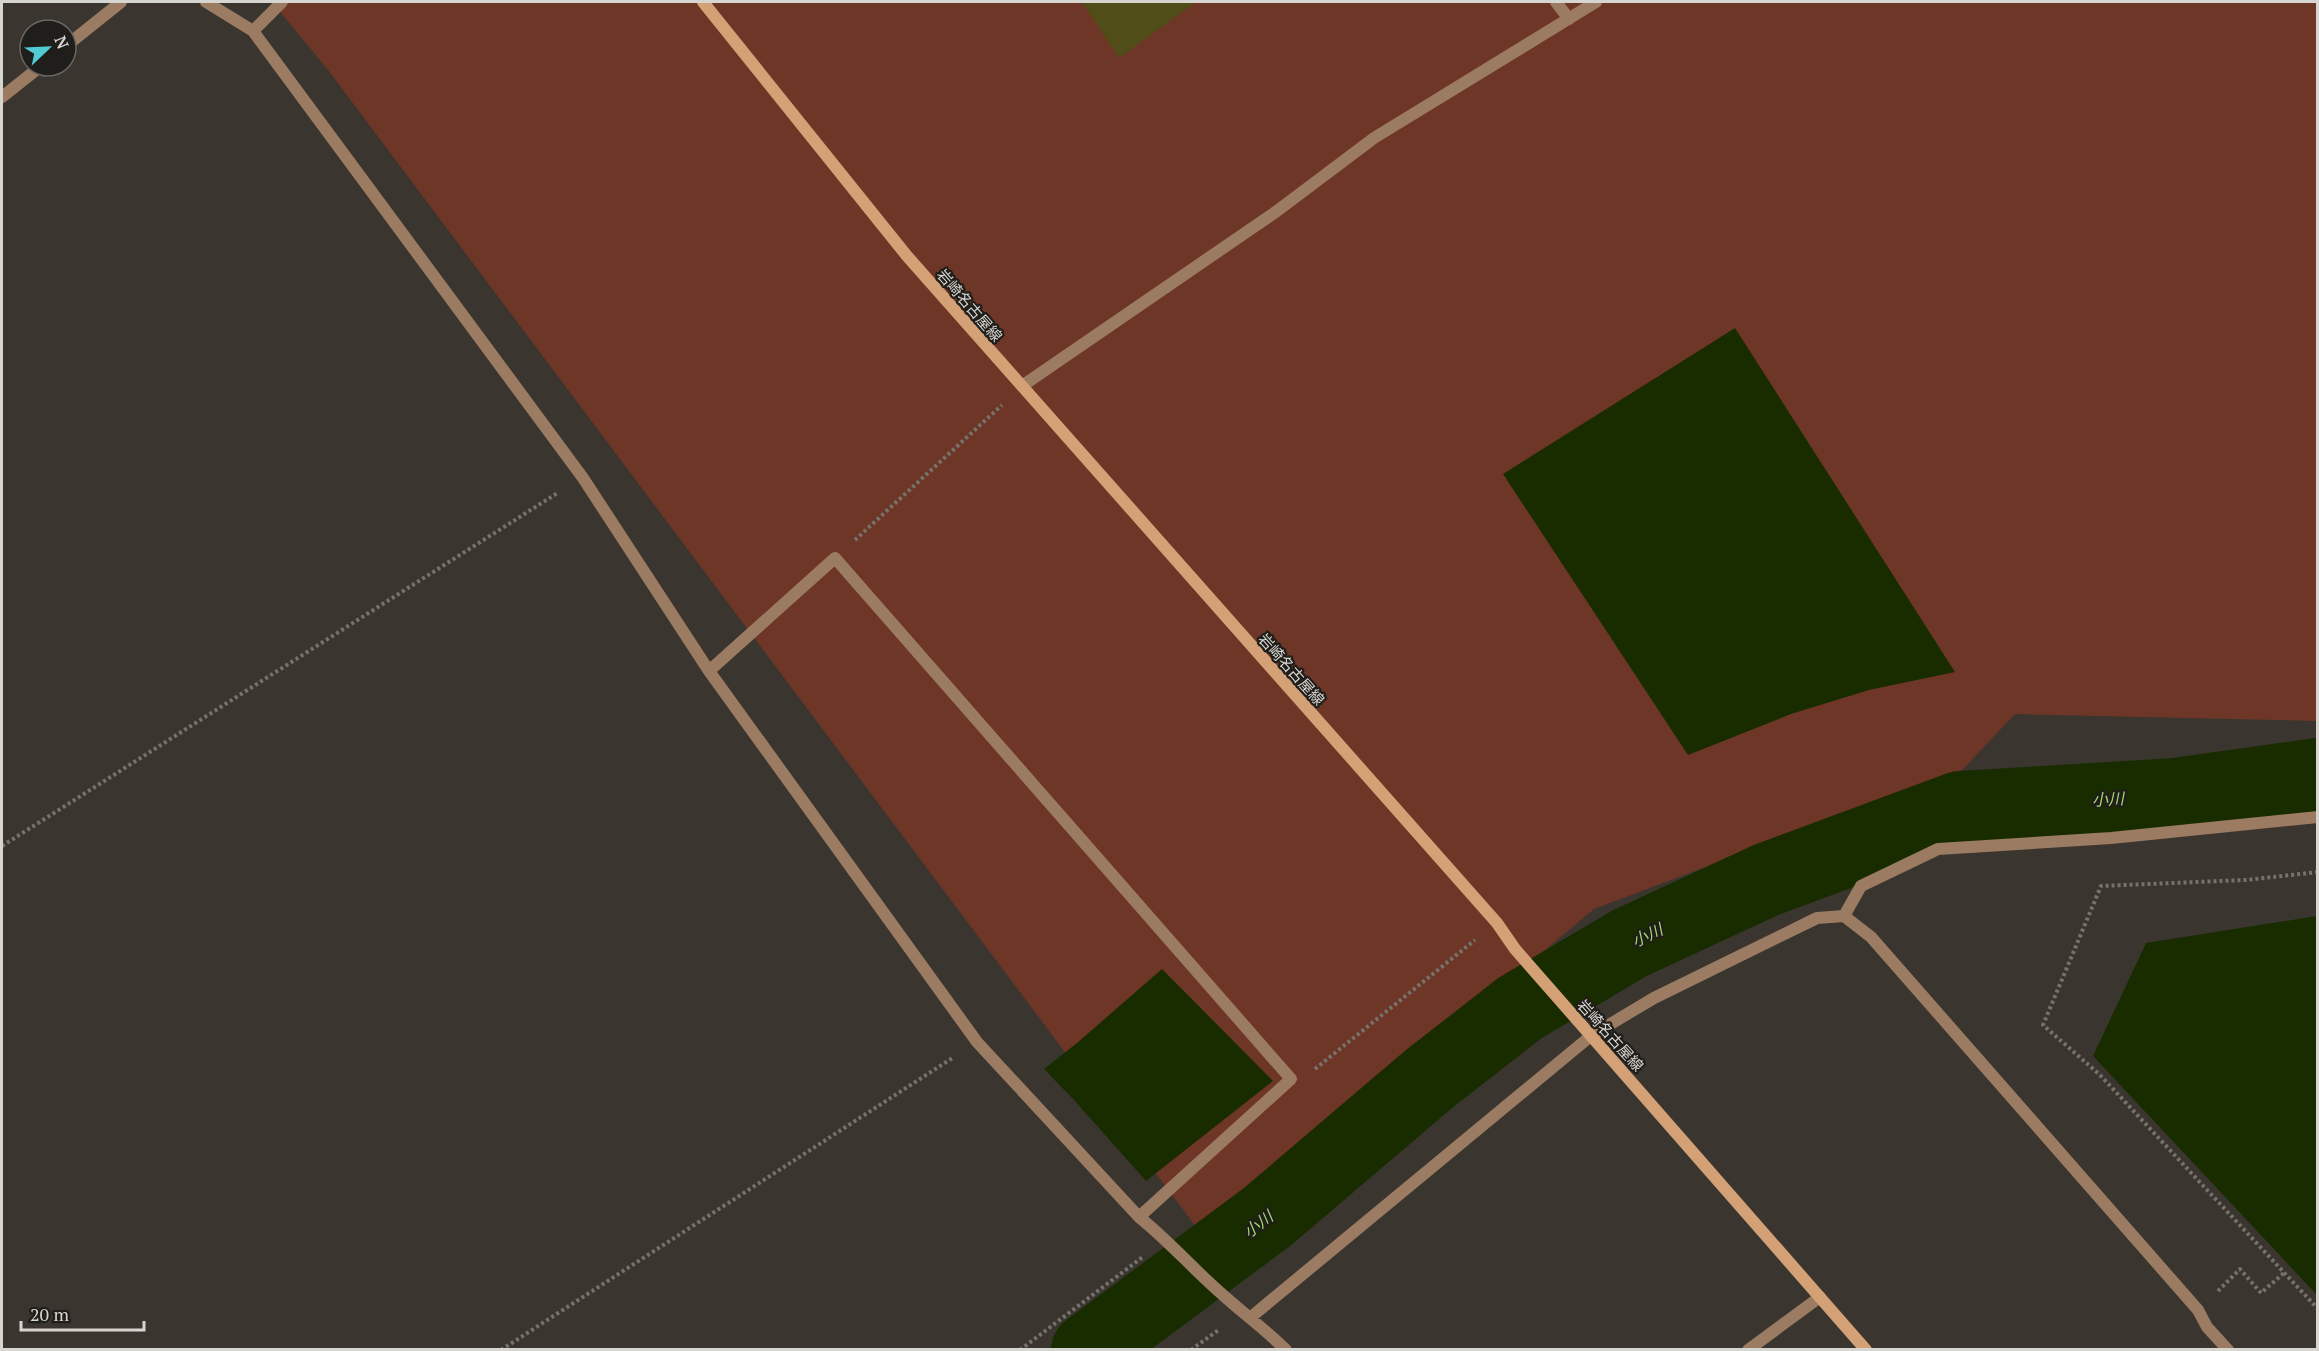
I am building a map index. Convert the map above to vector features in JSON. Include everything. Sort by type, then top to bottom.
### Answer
[{"type":"main road","name":"岩崎名古屋線","points":[[703,2],[907,256],[1497,923],[1515,949],[1866,1350]]},
{"type":"street","points":[[78,36],[121,2]]},
{"type":"street","points":[[206,2],[253,31],[583,478],[709,671],[977,1042],[1139,1217],[1286,1350]]},
{"type":"street","points":[[253,31],[282,2]]},
{"type":"street","points":[[1556,2],[1569,19]]},
{"type":"street","points":[[1022,386],[1277,211],[1374,138],[1596,2]]},
{"type":"street","points":[[2,98],[26,78]]},
{"type":"street","points":[[709,671],[835,558],[1291,1079],[1139,1217]]},
{"type":"street","points":[[1844,916],[1861,885],[1938,849],[2111,838],[2318,817]]},
{"type":"street","points":[[1251,1317],[1592,1035],[1654,998],[1817,918],[1844,916],[1871,937],[2198,1310],[2207,1327],[2228,1350]]},
{"type":"street","points":[[1748,1350],[1820,1297]]},
{"type":"path","points":[[835,558],[1022,386]]},
{"type":"path","points":[[2,846],[583,478]]},
{"type":"path","points":[[2318,872],[2246,880],[2101,886],[2043,1025],[2100,1075],[2318,1309]]},
{"type":"path","points":[[1291,1079],[1302,1080],[1497,923]]},
{"type":"path","points":[[501,1350],[977,1042]]},
{"type":"path","points":[[1020,1350],[1168,1242]]},
{"type":"path","points":[[2198,1310],[2241,1269],[2261,1293],[2285,1272]]},
{"type":"shaded area","points":[[272,2],[2317,2],[2317,721],[2015,714],[1962,770],[1594,909],[1203,1236],[328,70]]},
{"type":"shaded area","points":[[1735,328],[1955,672],[1869,690],[1791,714],[1688,755],[1503,474]]},
{"type":"shaded area","points":[[2318,916],[2317,1295],[2093,1056],[2146,943]]},
{"type":"shaded area","points":[[1162,969],[1273,1081],[1146,1181],[1044,1069]]},
{"type":"building","points":[[1082,2],[1196,2],[1119,58]]},
{"type":"waterway","name":"小川","points":[[1088,1350],[1267,1217],[1429,1079],[1520,1008],[1630,943],[1766,880],[1960,808],[2176,795],[2318,775]]}]
